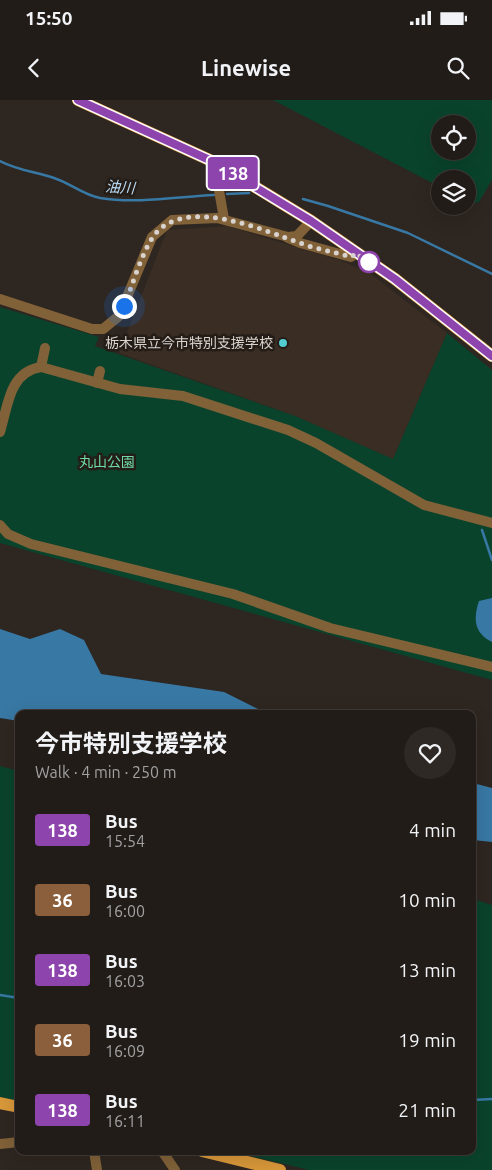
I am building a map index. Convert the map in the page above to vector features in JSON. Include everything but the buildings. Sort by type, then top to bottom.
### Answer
[{"type":"main road","points":[[78,100],[214,162],[311,221],[395,279],[492,356]]},
{"type":"main road","points":[[0,1103],[15,1107]]},
{"type":"main road","points":[[218,1155],[280,1170]]},
{"type":"street","points":[[214,162],[224,219]]},
{"type":"street","points":[[0,299],[92,329],[103,329],[119,316],[150,242],[161,228],[172,220],[206,217],[224,219],[352,257],[355,253]]},
{"type":"street","points":[[288,237],[297,236],[311,221]]},
{"type":"street","points":[[40,367],[45,348]]},
{"type":"street","points":[[0,432],[15,383],[21,374],[29,369],[40,367],[120,389],[183,396],[288,430],[316,443],[424,506],[492,522]]},
{"type":"street","points":[[96,382],[100,371]]},
{"type":"street","points":[[0,525],[8,534],[31,544],[233,594],[330,628],[492,667]]},
{"type":"street","points":[[0,1144],[15,1142]]},
{"type":"street","points":[[94,1155],[96,1170]]},
{"type":"street","points":[[165,1155],[175,1170]]},
{"type":"shaded area","name":"栃木県立今市特別支援学校","points":[[227,226],[345,262],[371,274],[447,333],[393,459],[295,416],[119,353],[167,230]]},
{"type":"green space","points":[[273,100],[492,100],[492,180],[479,202],[476,203],[476,170],[431,170],[431,182]]},
{"type":"green space","name":"丸山公園","points":[[0,307],[99,337],[95,346],[295,416],[393,459],[447,333],[492,370],[492,680],[0,543]]},
{"type":"green space","points":[[0,766],[15,770],[15,1100],[0,1097]]},
{"type":"green space","points":[[476,900],[492,905],[492,1170],[309,1170],[247,1155],[476,1155]]},
{"type":"water","points":[[492,598],[492,642],[478,630],[476,614],[479,601]]},
{"type":"water","points":[[0,629],[30,639],[60,629],[84,640],[101,674],[224,692],[260,710],[15,710],[15,720],[0,718]]},
{"type":"water","points":[[476,784],[492,788],[492,842],[476,840]]},
{"type":"waterway","name":"油川","points":[[0,161],[13,167],[60,180],[100,198],[142,200],[214,195]]},
{"type":"waterway","name":"油川","points":[[227,194],[249,193]]},
{"type":"waterway","name":"油川","points":[[303,199],[408,233],[492,274]]},
{"type":"waterway","points":[[482,530],[492,560]]},
{"type":"waterway","points":[[0,995],[15,997]]},
{"type":"waterway","points":[[476,1100],[492,1099]]},
{"type":"bus line","name":"138","points":[[78,100],[214,162],[311,221],[395,279],[492,356]]},
{"type":"place","name":"栃木県立今市特別支援学校","points":[[283,343]]},
{"type":"route","points":[[124,306],[150,242],[156,233],[172,220],[206,217],[232,220],[288,237],[300,243],[352,257],[355,253],[369,262]]}]
